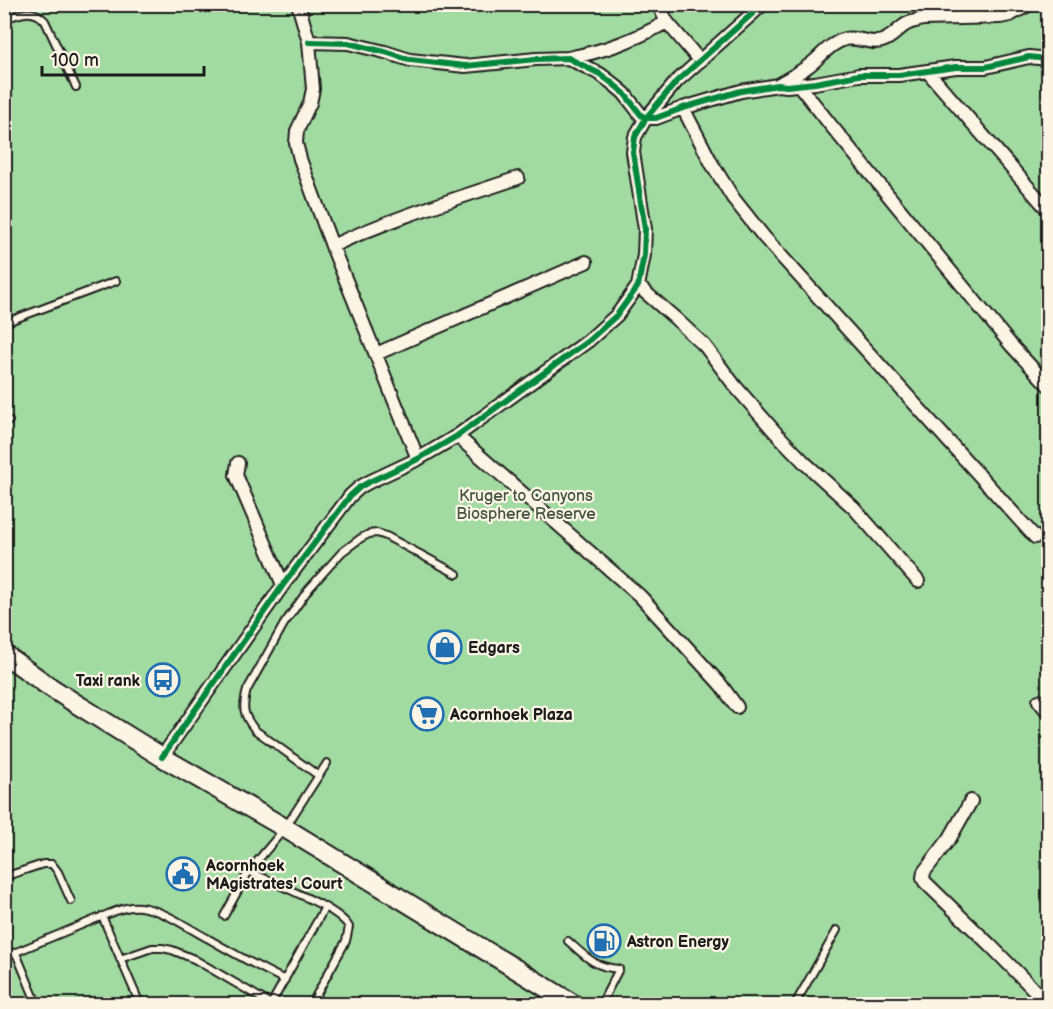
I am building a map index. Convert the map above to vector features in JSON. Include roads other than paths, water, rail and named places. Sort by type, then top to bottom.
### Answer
[{"type":"street","points":[[298,4],[309,42],[313,88],[310,103],[297,131],[296,143],[300,159],[417,459]]},
{"type":"street","points":[[658,4],[667,22],[700,61]]},
{"type":"street","points":[[162,757],[334,515],[350,496],[360,487],[457,436],[588,341],[617,315],[638,286],[644,255],[645,229],[633,152],[635,137],[646,118],[677,81],[763,4]]},
{"type":"street","points":[[778,85],[801,71],[836,42],[855,38],[874,42],[882,41],[913,22],[1000,17],[1010,15],[1030,4]]},
{"type":"street","points":[[309,42],[348,43],[410,60],[465,66],[568,58],[608,49],[667,22]]},
{"type":"street","points":[[568,58],[600,74],[612,83],[646,118],[662,117],[683,108],[741,91],[778,85],[799,85],[859,75],[898,75],[956,67],[986,67],[1048,51]]},
{"type":"street","points":[[1029,57],[1048,59]]},
{"type":"street","points":[[928,72],[1048,210]]},
{"type":"street","points":[[799,85],[1011,345],[1048,385]]},
{"type":"street","points":[[683,108],[712,164],[764,237],[1035,537]]},
{"type":"street","points":[[332,246],[376,227],[518,178]]},
{"type":"street","points":[[376,354],[586,262]]},
{"type":"street","points":[[638,286],[705,346],[735,386],[775,432],[854,508],[918,581]]},
{"type":"street","points":[[457,436],[640,596],[721,685],[738,707]]},
{"type":"street","points":[[238,463],[236,475],[284,585]]},
{"type":"street","points":[[6,656],[46,685],[162,757],[285,828],[573,1005]]},
{"type":"street","points":[[1039,701],[1048,712]]},
{"type":"street","points":[[971,801],[923,878],[1048,1005]]},
{"type":"lane","points":[[4,19],[29,13],[40,16],[45,21],[76,87]]},
{"type":"lane","points":[[4,323],[116,281]]},
{"type":"lane","points":[[319,776],[255,730],[243,710],[247,690],[284,624],[308,590],[342,552],[352,543],[369,534],[377,533],[386,536],[456,574]]},
{"type":"lane","points":[[224,916],[249,871],[285,828],[327,763]]},
{"type":"lane","points":[[4,877],[43,864],[52,864],[71,901]]},
{"type":"lane","points":[[249,871],[325,907],[346,922],[349,927],[346,941],[312,1003]]},
{"type":"lane","points":[[4,957],[102,916],[125,908],[138,907],[154,910],[285,980]]},
{"type":"lane","points":[[120,959],[152,948],[172,950],[194,959],[271,1005],[325,907]]},
{"type":"lane","points":[[102,916],[140,1005]]},
{"type":"lane","points":[[795,1005],[837,930]]},
{"type":"lane","points":[[568,941],[596,964],[606,968],[620,969],[601,1005]]},
{"type":"lane","points":[[16,953],[37,1005]]},
{"type":"place","name":"Edgars","points":[[445,647]]},
{"type":"place","name":"Taxi rank","points":[[163,680]]},
{"type":"place","name":"Acornhoek Plaza","points":[[427,714]]},
{"type":"place","name":"Acornhoek MAgistrates' Court","points":[[183,874]]},
{"type":"place","name":"Astron Energy","points":[[604,941]]},
{"type":"park label","name":"Kruger to Canyons Biosphere Reserve","points":[[526,504]]}]
